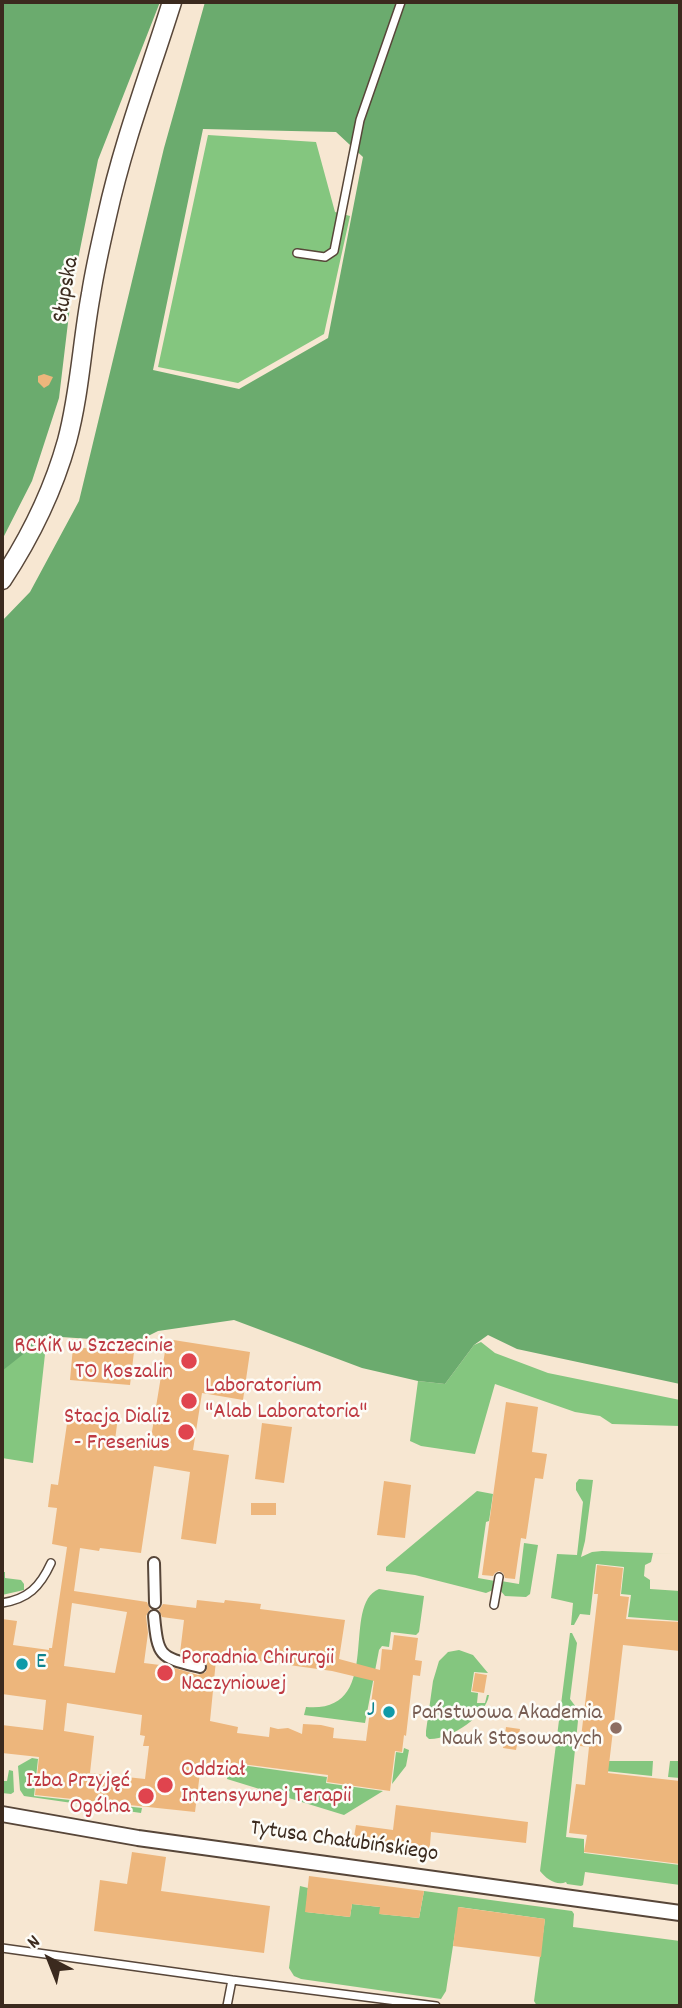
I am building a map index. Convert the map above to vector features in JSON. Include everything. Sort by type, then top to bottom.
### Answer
[{"type":"street","name":"Słupska","points":[[2,580],[30,536],[45,504],[67,440],[91,294],[108,212],[172,2]]},
{"type":"street","points":[[154,1563],[155,1603]]},
{"type":"street","points":[[154,1616],[161,1652],[169,1659],[200,1667]]},
{"type":"street","name":"Tytusa Chałubińskiego","points":[[2,1814],[138,1838],[680,1913]]},
{"type":"lane","points":[[298,253],[325,257],[334,251],[360,120],[401,2]]},
{"type":"lane","points":[[2,1603],[22,1599],[32,1591],[45,1576],[51,1563]]},
{"type":"lane","points":[[494,1605],[499,1577]]},
{"type":"lane","points":[[2,1948],[436,2006]]},
{"type":"lane","points":[[227,2006],[232,1980]]},
{"type":"green space","points":[[2,2],[160,2],[98,160],[72,289],[59,398],[32,481],[2,540]]},
{"type":"green space","points":[[205,2],[680,2],[680,1384],[517,1349],[488,1335],[474,1345],[445,1384],[418,1381],[362,1368],[234,1320],[158,1331],[136,1342],[46,1336],[2,1371],[2,621],[30,592],[79,501],[164,148]],"holes":[[[203,129],[336,132],[363,157],[328,338],[239,389],[153,370]]]},
{"type":"green space","points":[[208,135],[316,142],[335,212],[350,216],[324,334],[238,383],[158,367]]},
{"type":"green space","points":[[47,1336],[33,1463],[2,1458],[2,1350]]},
{"type":"green space","points":[[481,1342],[495,1353],[548,1373],[680,1400],[680,1426],[612,1424],[600,1416],[575,1412],[495,1384],[475,1454],[421,1446],[410,1441],[418,1381],[445,1384],[474,1345]]},
{"type":"green space","points":[[579,1479],[593,1480],[581,1557],[602,1551],[680,1554],[653,1553],[651,1562],[645,1565],[644,1576],[650,1580],[650,1589],[680,1591],[680,1621],[628,1617],[631,1595],[621,1594],[624,1567],[596,1564],[590,1615],[580,1614],[574,1625],[571,1625],[573,1603],[551,1598],[557,1554],[577,1555],[583,1502],[576,1490]]},
{"type":"green space","points":[[477,1491],[493,1494],[478,1578],[495,1581],[493,1590],[486,1593],[415,1575],[386,1571],[386,1567]]},
{"type":"green space","points":[[524,1543],[538,1545],[530,1594],[526,1597],[505,1596],[500,1590],[501,1581],[519,1584]]},
{"type":"green space","points":[[2,1572],[5,1572],[5,1578],[21,1580],[24,1590],[2,1595]]},
{"type":"green space","points":[[379,1589],[424,1596],[419,1632],[416,1635],[391,1632],[389,1647],[382,1646],[379,1650],[365,1723],[304,1715],[306,1707],[330,1705],[346,1694],[354,1677],[362,1615],[368,1599]]},
{"type":"green space","points":[[570,1633],[577,1643],[570,1699],[579,1711],[566,1837],[584,1839],[584,1853],[680,1865],[680,1885],[585,1872],[581,1886],[555,1882],[540,1871]]},
{"type":"green space","points":[[459,1650],[473,1655],[488,1673],[474,1672],[471,1692],[478,1693],[477,1703],[485,1703],[489,1695],[486,1703],[481,1711],[466,1725],[447,1736],[429,1739],[426,1731],[433,1681],[439,1661],[448,1652]]},
{"type":"green space","points":[[404,1748],[409,1750],[406,1766],[392,1784],[396,1752],[403,1753]]},
{"type":"green space","points":[[32,1758],[38,1759],[34,1796],[142,1808],[141,1813],[24,1796],[20,1790],[18,1766]]},
{"type":"green space","points":[[597,1761],[653,1761],[652,1776],[596,1770]]},
{"type":"green space","points":[[670,1761],[680,1761],[680,1778],[668,1777]]},
{"type":"green space","points":[[234,1764],[327,1777],[326,1783],[383,1791],[344,1815],[227,1779],[228,1770],[233,1771]]},
{"type":"green space","points":[[9,1770],[13,1771],[14,1792],[11,1794],[2,1793],[2,1781],[7,1781]]},
{"type":"green space","points":[[300,1886],[308,1888],[306,1912],[350,1917],[352,1904],[380,1907],[380,1914],[419,1918],[424,1891],[572,1911],[573,1927],[680,1941],[680,2006],[537,2006],[534,2001],[545,1919],[459,1907],[446,1991],[441,1999],[301,1979],[294,1976],[289,1968]]},
{"type":"building","points":[[44,374],[53,377],[44,388],[38,382],[38,376]]},
{"type":"building","points":[[167,1339],[250,1352],[243,1400],[202,1393],[193,1450],[229,1455],[216,1544],[181,1539],[190,1472],[154,1466],[141,1553],[80,1548],[74,1591],[147,1602],[150,1609],[146,1616],[148,1633],[144,1663],[168,1666],[198,1675],[206,1672],[207,1664],[203,1660],[180,1653],[184,1620],[162,1617],[159,1610],[163,1604],[196,1608],[197,1600],[224,1603],[225,1600],[261,1604],[260,1609],[345,1620],[339,1659],[380,1670],[382,1649],[392,1650],[394,1635],[418,1638],[415,1660],[422,1661],[420,1676],[413,1675],[406,1736],[404,1735],[402,1752],[395,1751],[390,1791],[327,1782],[328,1775],[234,1763],[233,1770],[201,1765],[195,1812],[35,1795],[39,1757],[2,1753],[2,1725],[43,1730],[46,1700],[2,1694],[2,1619],[17,1621],[13,1645],[49,1650],[52,1648],[67,1547],[52,1544],[57,1508],[48,1507],[51,1484],[58,1485],[69,1410],[118,1417],[115,1440],[150,1444]],"holes":[[[72,1603],[127,1612],[115,1673],[64,1666]],[[216,1660],[253,1665],[253,1660],[332,1671],[374,1681],[366,1741],[333,1738],[334,1728],[321,1725],[303,1724],[302,1734],[288,1728],[270,1727],[269,1737],[237,1733],[238,1727],[210,1721]],[[67,1703],[142,1715],[140,1735],[145,1736],[143,1746],[149,1746],[145,1779],[90,1773],[94,1736],[64,1731]]]},
{"type":"building","points":[[73,1347],[134,1352],[130,1385],[70,1380]]},
{"type":"building","points":[[506,1402],[538,1407],[532,1452],[547,1454],[543,1479],[535,1478],[526,1539],[521,1538],[515,1579],[505,1578],[499,1571],[493,1576],[482,1575]]},
{"type":"building","points":[[262,1423],[292,1427],[284,1483],[255,1479]]},
{"type":"building","points":[[384,1481],[411,1485],[405,1538],[377,1535]]},
{"type":"building","points":[[251,1503],[276,1503],[276,1515],[251,1515]]},
{"type":"building","points":[[597,1565],[623,1568],[620,1596],[629,1597],[626,1619],[680,1622],[680,1651],[623,1645],[608,1773],[680,1781],[680,1864],[584,1852],[587,1835],[569,1833],[576,1784],[585,1785],[589,1747],[580,1746],[598,1594],[594,1594]]},
{"type":"building","points":[[475,1673],[487,1675],[484,1693],[472,1691]]},
{"type":"building","points":[[506,1727],[520,1729],[516,1750],[503,1748]]},
{"type":"building","points":[[396,1805],[528,1822],[526,1843],[431,1832],[430,1845],[421,1853],[353,1843],[356,1825],[393,1830]]},
{"type":"building","points":[[132,1852],[166,1857],[161,1891],[270,1906],[264,1953],[94,1931],[100,1880],[127,1884]]},
{"type":"building","points":[[309,1876],[424,1891],[419,1918],[379,1914],[380,1907],[352,1904],[350,1917],[305,1912]]},
{"type":"building","points":[[458,1907],[545,1919],[541,1957],[453,1946]]},
{"type":"place","name":"RCKiK w Szczecinie TO Koszalin","points":[[189,1361]]},
{"type":"place","name":"Laboratorium \"Alab Laboratoria\"","points":[[189,1401]]},
{"type":"place","name":"Stacja Dializ - Fresenius","points":[[186,1432]]},
{"type":"place","name":"E","points":[[22,1664]]},
{"type":"place","name":"Poradnia Chirurgii Naczyniowej","points":[[165,1673]]},
{"type":"place","name":"J","points":[[389,1712]]},
{"type":"place","name":"Państwowa Akademia Nauk Stosowanych","points":[[616,1728]]},
{"type":"place","name":"Oddział Intensywnej Terapii","points":[[165,1785]]},
{"type":"place","name":"Izba Przyjęć Ogólna","points":[[146,1796]]}]
